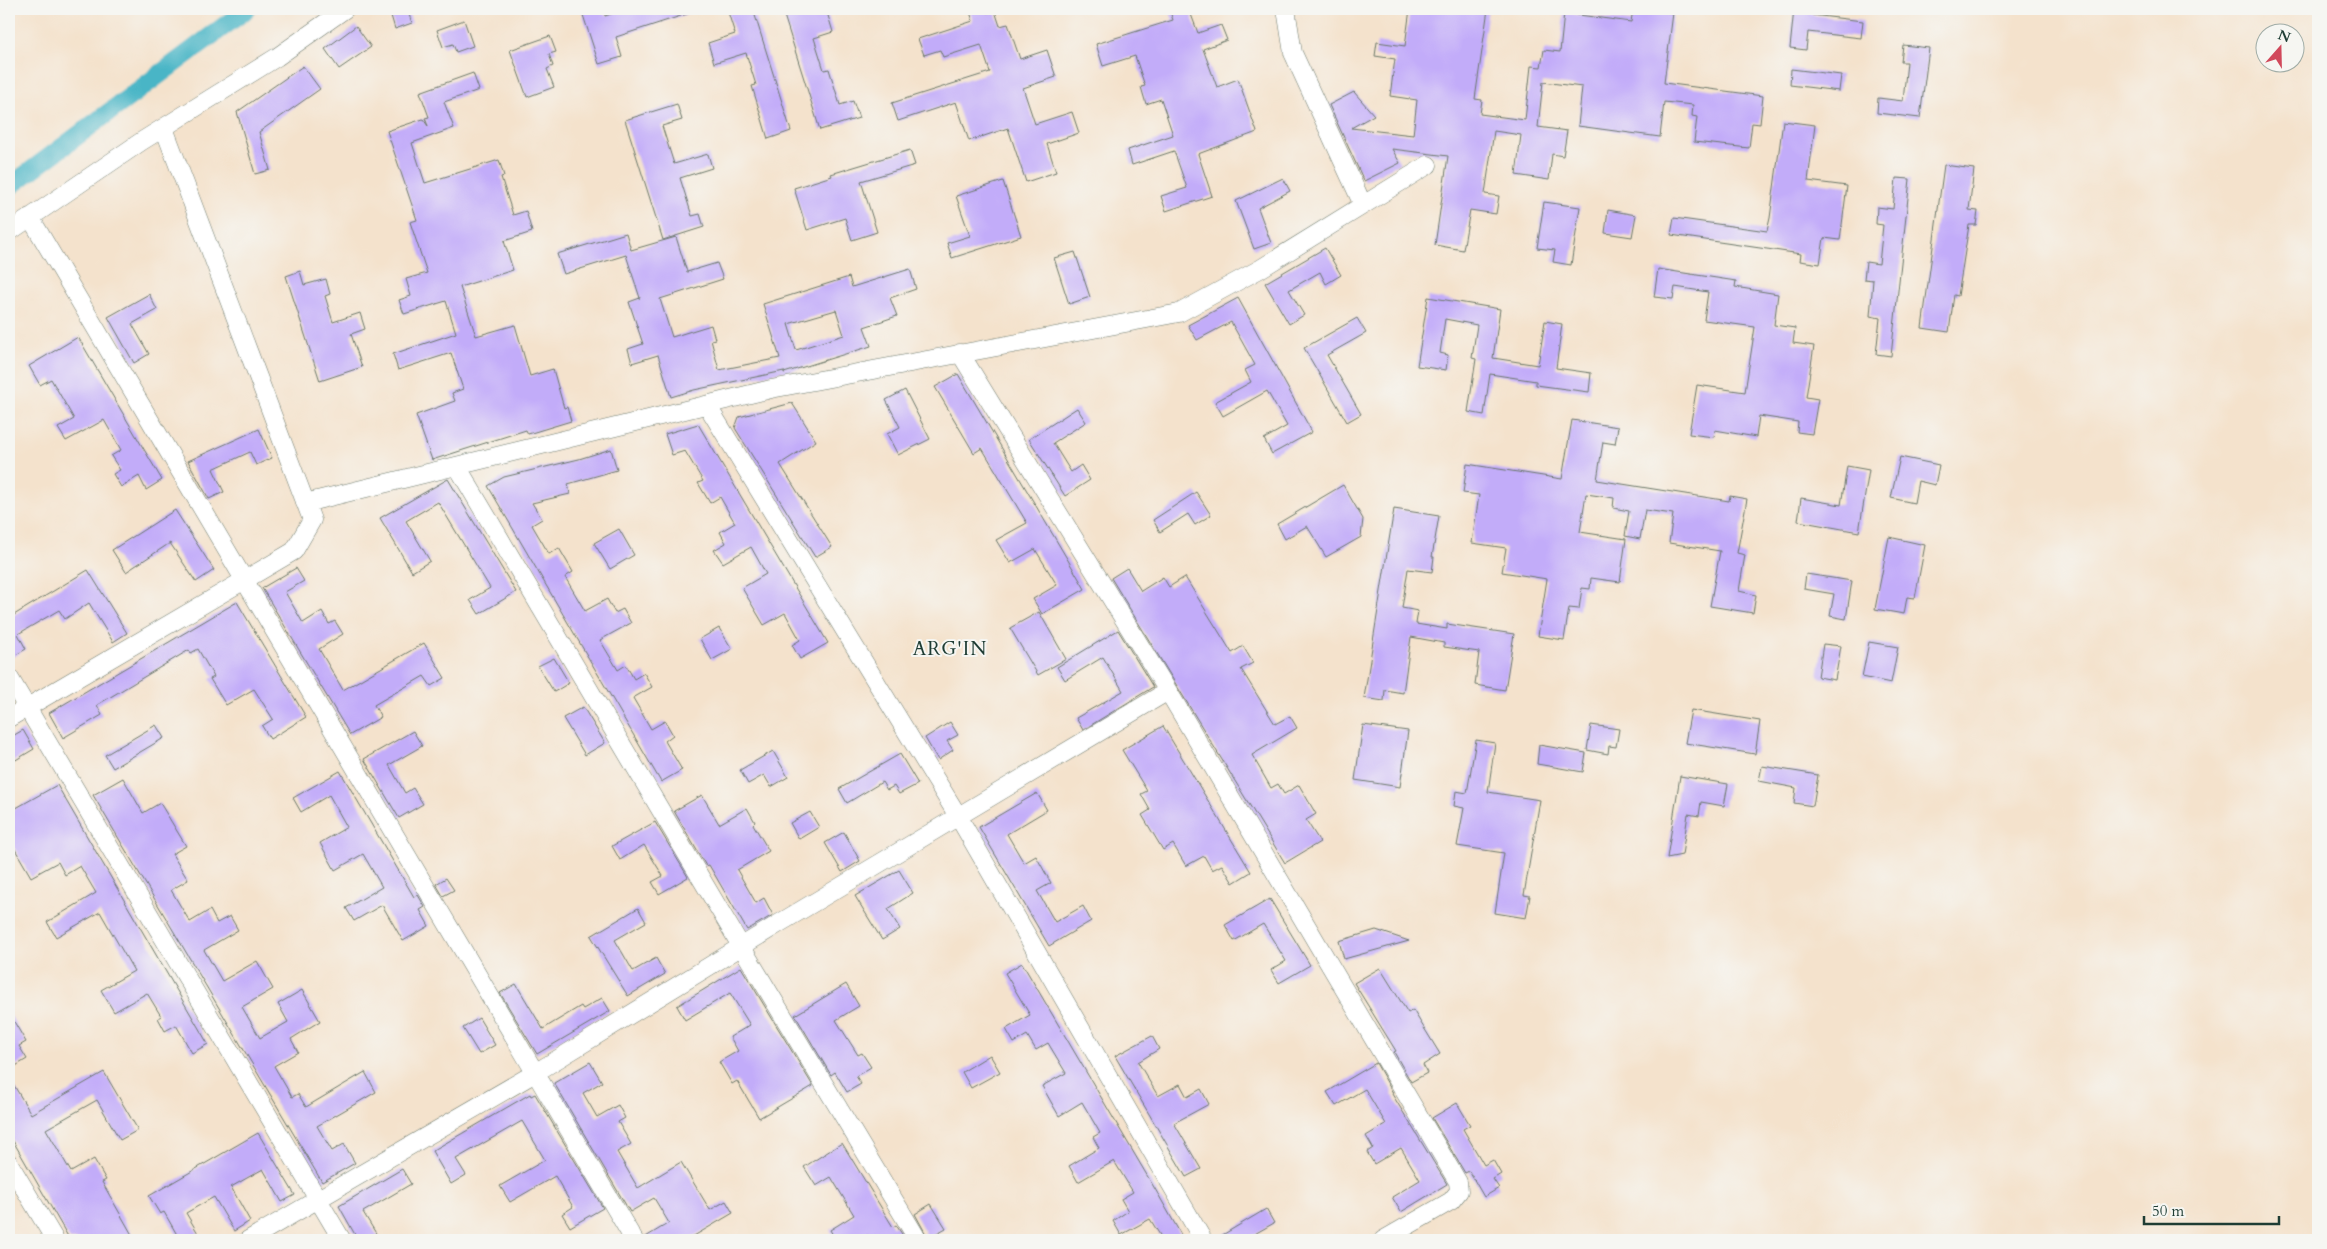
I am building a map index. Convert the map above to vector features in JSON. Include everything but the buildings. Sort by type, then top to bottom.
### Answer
[{"type":"street","points":[[9,232],[164,128],[277,57],[345,9]]},
{"type":"street","points":[[1286,9],[1293,53],[1363,205]]},
{"type":"street","points":[[9,718],[294,551],[312,520],[164,128]]},
{"type":"street","points":[[305,503],[770,389],[1179,313],[1260,269],[1428,165]]},
{"type":"street","points":[[30,218],[634,1240]]},
{"type":"street","points":[[960,353],[1168,691],[1458,1182],[1459,1191],[1450,1201],[1383,1240]]},
{"type":"street","points":[[707,405],[958,816],[1203,1240]]},
{"type":"street","points":[[457,466],[741,946],[918,1240]]},
{"type":"street","points":[[9,677],[342,1240]]},
{"type":"street","points":[[248,1240],[317,1198],[535,1073],[741,946],[1168,691]]},
{"type":"street","points":[[9,1163],[55,1240]]},
{"type":"waterway","points":[[9,187],[247,9]]},
{"type":"district","name":"ARG'IN","points":[[950,649]]}]
